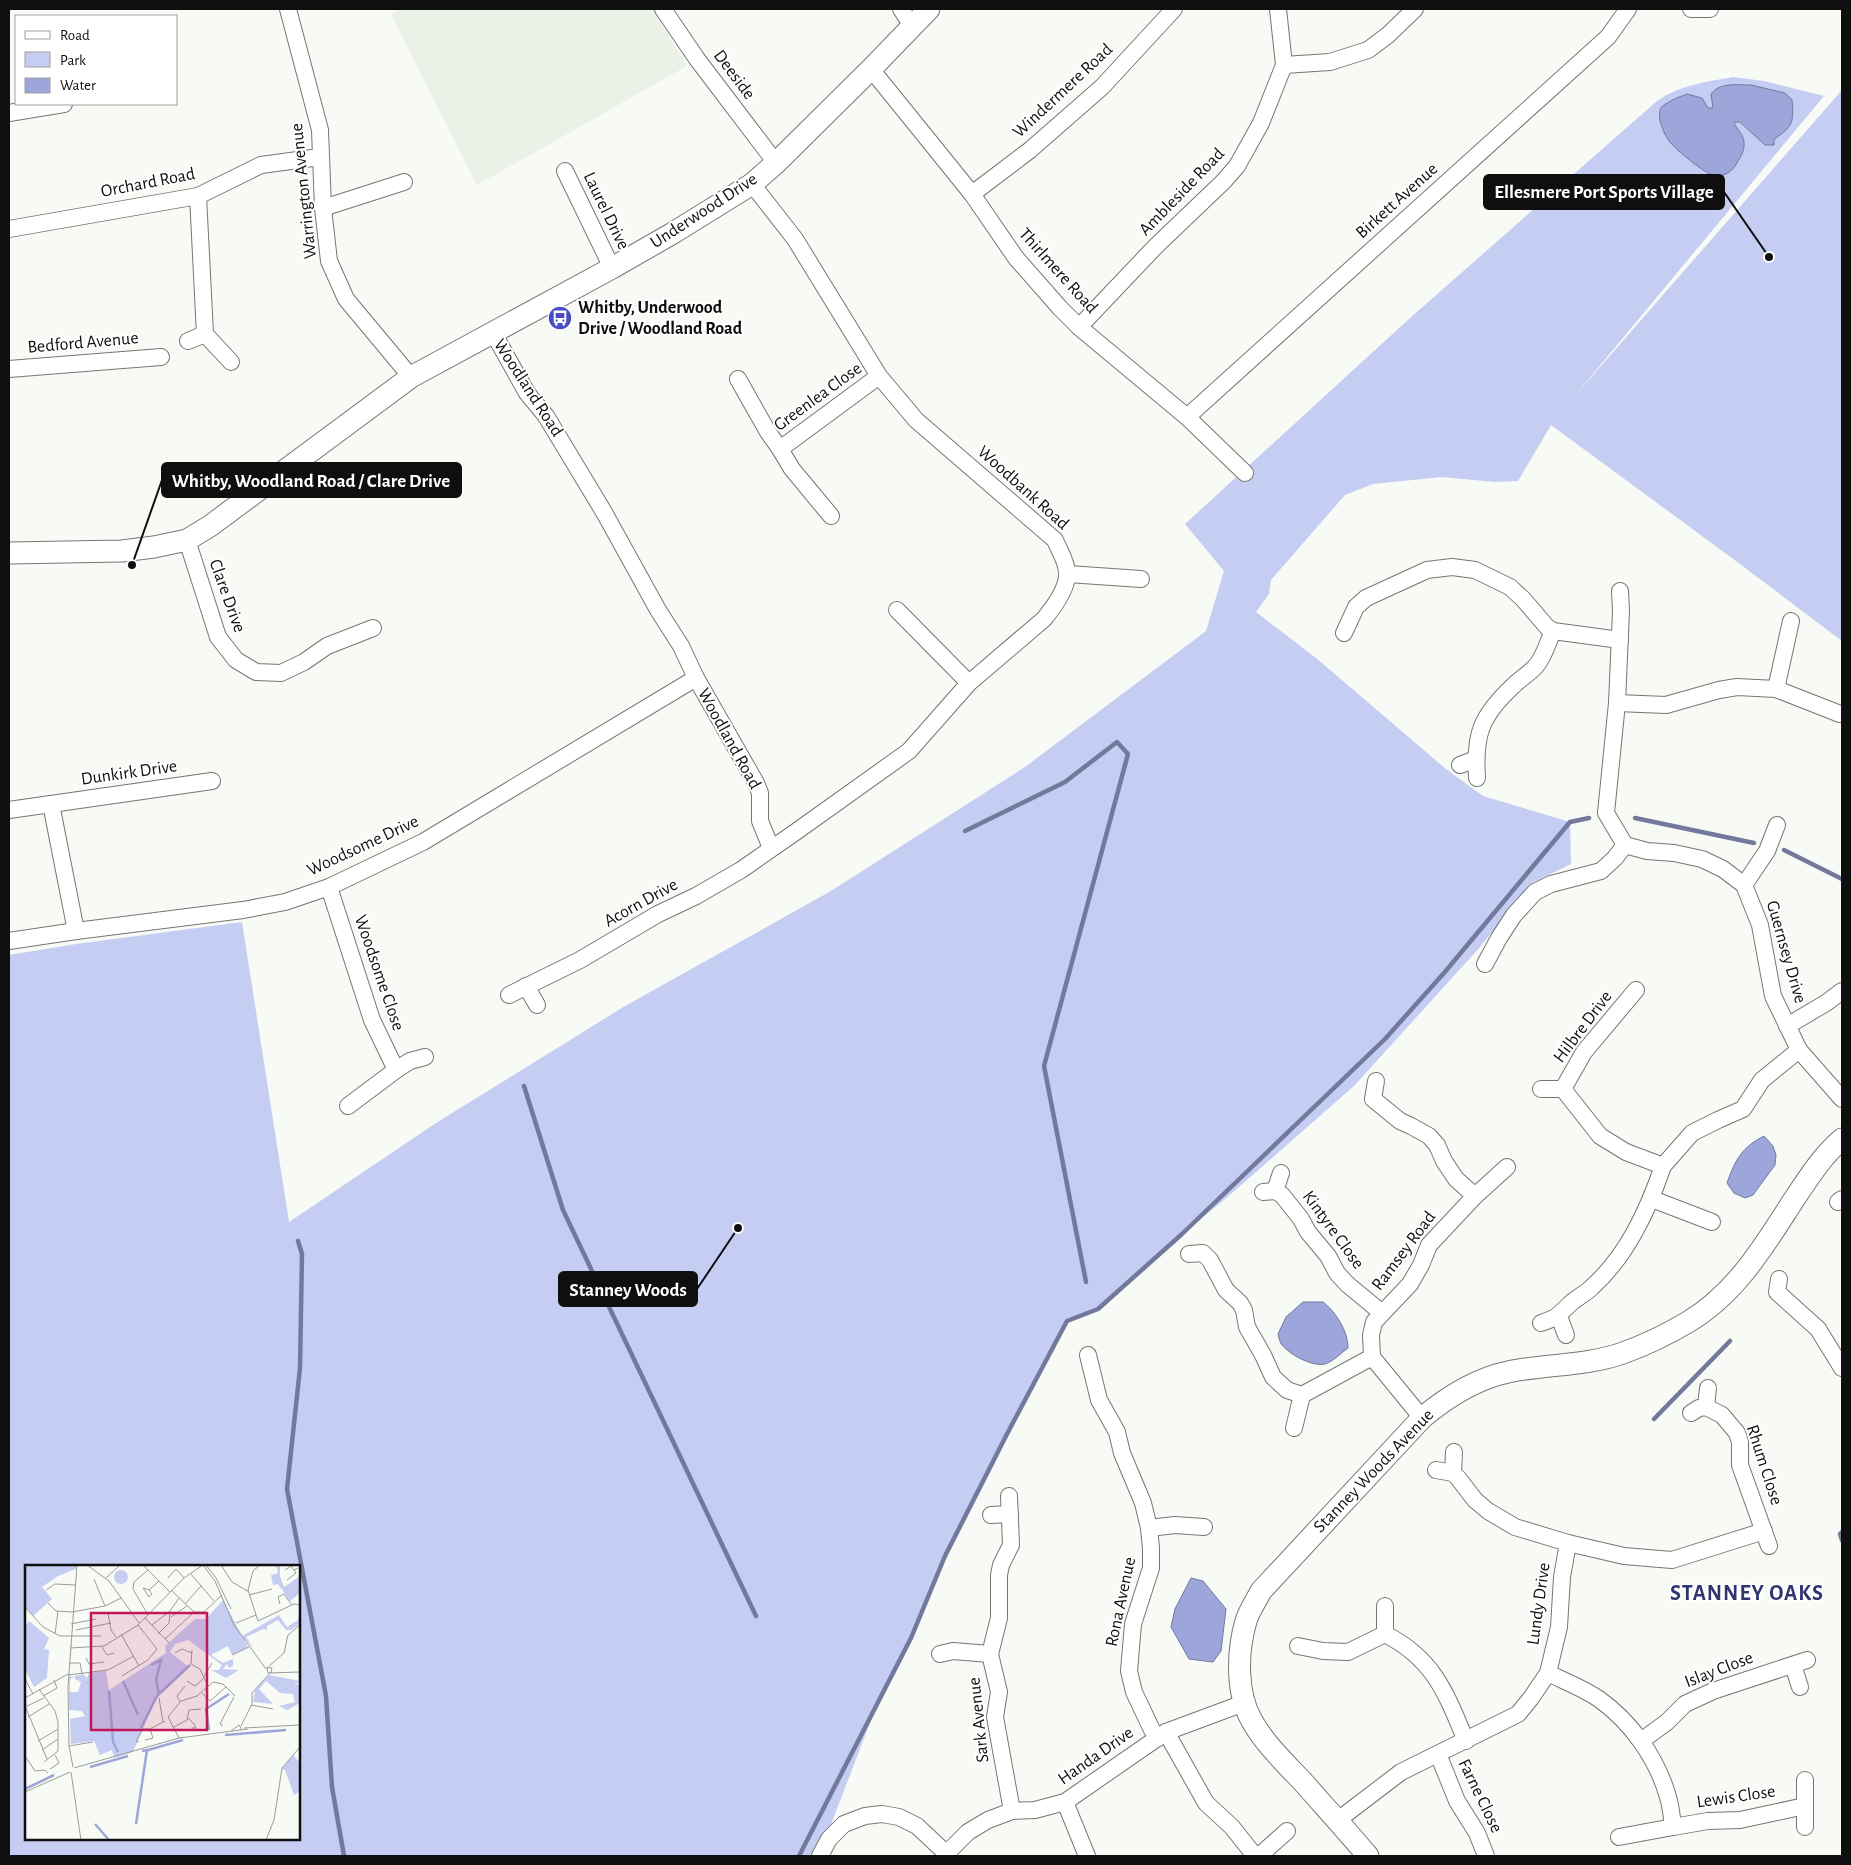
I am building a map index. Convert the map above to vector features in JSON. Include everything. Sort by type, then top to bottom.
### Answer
[{"type":"street","name":"Warrington Avenue","points":[[288,9],[318,122],[328,261],[346,299],[411,377]]},
{"type":"street","name":"Deeside","points":[[663,9],[697,59],[776,163]]},
{"type":"street","points":[[901,9],[912,26]]},
{"type":"street","name":"Underwood Drive","points":[[494,334],[674,233],[752,184],[776,163],[929,9]]},
{"type":"street","name":"Windermere Road","points":[[972,194],[1030,150],[1102,87],[1174,9]]},
{"type":"street","name":"Ambleside Road","points":[[1079,327],[1156,246],[1224,181],[1237,166],[1261,123],[1284,65],[1278,9]]},
{"type":"street","points":[[1284,65],[1330,62],[1368,50],[1388,35],[1415,9]]},
{"type":"street","name":"Birkett Avenue","points":[[1187,417],[1608,37],[1628,9]]},
{"type":"street","points":[[1691,9],[1710,9]]},
{"type":"street","name":"Thirlmere Road","points":[[871,69],[972,194],[1016,258],[1060,308],[1079,327],[1187,417],[1245,474]]},
{"type":"street","points":[[9,113],[58,105]]},
{"type":"street","name":"Orchard Road","points":[[9,229],[198,196],[261,164],[320,157]]},
{"type":"street","name":"Laurel Drive","points":[[565,171],[612,268]]},
{"type":"street","points":[[323,208],[404,182]]},
{"type":"street","name":"Woodbank Road","points":[[752,184],[795,239],[880,376],[916,420],[1054,540],[1068,574]]},
{"type":"street","points":[[198,196],[205,334],[231,362]]},
{"type":"street","points":[[188,341],[205,334]]},
{"type":"street","name":"Woodland Road","points":[[9,553],[122,551],[187,540],[216,521],[411,377],[494,334],[527,393],[546,416],[605,514],[658,610],[681,646],[696,678],[756,783],[760,793],[760,821],[771,848]]},
{"type":"street","name":"Bedford Avenue","points":[[9,369],[161,357]]},
{"type":"street","name":"Greenlea Close","points":[[780,449],[880,376]]},
{"type":"street","name":"Greenlea Close","points":[[738,379],[768,432],[792,469],[831,516]]},
{"type":"street","name":"Clare Drive","points":[[187,540],[218,637],[236,660],[256,672],[281,674],[304,662],[327,646],[373,628]]},
{"type":"street","points":[[1344,633],[1356,607],[1366,598],[1427,570],[1452,567],[1475,570],[1510,587],[1553,631],[1620,640]]},
{"type":"street","points":[[771,848],[909,750],[969,683],[1044,619],[1054,608],[1068,574],[1141,579]]},
{"type":"street","points":[[1485,964],[1514,915],[1535,892],[1551,884],[1601,871],[1625,845],[1606,813],[1617,703],[1621,611],[1620,591]]},
{"type":"street","points":[[896,611],[969,683]]},
{"type":"street","points":[[1776,689],[1791,621]]},
{"type":"street","points":[[1476,778],[1477,738],[1484,720],[1507,691],[1536,666],[1553,631]]},
{"type":"street","name":"Woodsome Drive","points":[[9,941],[243,910],[285,902],[329,887],[423,842],[696,678]]},
{"type":"street","points":[[1617,703],[1666,705],[1719,690],[1737,687],[1776,689],[1840,714]]},
{"type":"street","points":[[1460,765],[1476,759]]},
{"type":"street","name":"Dunkirk Drive","points":[[9,810],[212,781]]},
{"type":"street","points":[[51,804],[76,931]]},
{"type":"street","points":[[1744,885],[1767,852],[1777,825]]},
{"type":"street","name":"Guernsey Drive","points":[[1625,845],[1647,851],[1702,858],[1723,869],[1744,885],[1760,925],[1773,996],[1799,1050],[1842,1099]]},
{"type":"street","name":"Acorn Drive","points":[[508,995],[580,960],[658,914],[696,896],[741,870],[771,848]]},
{"type":"street","name":"Woodsome Close","points":[[329,887],[372,1020],[396,1070]]},
{"type":"street","points":[[526,986],[537,1005]]},
{"type":"street","name":"Hilbre Drive","points":[[1563,1088],[1584,1052],[1636,990]]},
{"type":"street","points":[[1787,1026],[1842,992]]},
{"type":"street","points":[[1541,1323],[1559,1316],[1570,1304],[1592,1288],[1623,1252],[1652,1198],[1663,1166],[1692,1133],[1743,1109],[1762,1080],[1799,1050]]},
{"type":"street","points":[[348,1106],[410,1061],[425,1057]]},
{"type":"street","points":[[1376,1081],[1366,1100],[1429,1136],[1437,1145],[1444,1161],[1456,1179],[1475,1196]]},
{"type":"street","name":"Hilbre Drive","points":[[1541,1089],[1563,1088]]},
{"type":"street","name":"Hilbre Drive","points":[[1563,1088],[1600,1136],[1626,1152],[1663,1166]]},
{"type":"street","name":"Stanney Woods Avenue","points":[[1368,1856],[1338,1820],[1269,1746],[1252,1721],[1244,1703],[1240,1679],[1241,1648],[1246,1621],[1261,1591],[1422,1418],[1445,1400],[1468,1386],[1508,1372],[1588,1361],[1622,1353],[1665,1335],[1690,1321],[1732,1288],[1762,1249],[1809,1177],[1834,1145],[1842,1139]]},
{"type":"street","name":"Ramsey Road","points":[[1372,1357],[1371,1335],[1374,1322],[1410,1284],[1421,1265],[1429,1245],[1475,1196],[1507,1167]]},
{"type":"street","name":"Kintyre Close","points":[[1281,1173],[1269,1191],[1282,1195],[1295,1210],[1315,1243],[1328,1256],[1337,1273],[1346,1284],[1382,1313]]},
{"type":"street","points":[[1652,1198],[1712,1222]]},
{"type":"street","points":[[1200,1249],[1210,1260],[1226,1290],[1240,1303],[1244,1310],[1247,1327],[1273,1377],[1287,1390],[1302,1395],[1372,1357],[1422,1418]]},
{"type":"street","points":[[1773,1290],[1818,1329],[1842,1368]]},
{"type":"street","points":[[1559,1316],[1566,1335]]},
{"type":"street","name":"Rona Avenue","points":[[1088,1355],[1099,1400],[1117,1432],[1122,1453],[1143,1503],[1149,1528],[1151,1568],[1133,1624],[1129,1671],[1134,1692],[1152,1730],[1162,1735],[1206,1803],[1232,1827],[1255,1856]]},
{"type":"street","name":"Rhum Close","points":[[1708,1388],[1699,1410],[1722,1415],[1737,1433],[1740,1442],[1740,1465],[1766,1538]]},
{"type":"street","points":[[1294,1428],[1302,1395]]},
{"type":"street","points":[[1452,1473],[1454,1452]]},
{"type":"street","points":[[1436,1470],[1452,1473],[1475,1500],[1488,1511],[1522,1530],[1568,1543]]},
{"type":"street","name":"Sark Avenue","points":[[1009,1496],[1011,1545],[1001,1565],[999,1575],[999,1618],[990,1654],[999,1692],[996,1718],[1012,1811]]},
{"type":"street","points":[[991,1515],[1010,1514]]},
{"type":"street","points":[[1149,1528],[1175,1525],[1204,1527]]},
{"type":"street","name":"Lundy Drive","points":[[1338,1820],[1401,1772],[1518,1714],[1548,1673],[1559,1628],[1562,1577],[1568,1543],[1624,1556],[1672,1560],[1766,1538]]},
{"type":"street","points":[[1385,1606],[1385,1634]]},
{"type":"street","points":[[1298,1646],[1322,1651],[1348,1652],[1385,1634]]},
{"type":"street","points":[[1385,1634],[1404,1644],[1427,1665],[1448,1697],[1466,1741]]},
{"type":"street","name":"Sark Avenue","points":[[940,1654],[953,1651],[990,1654]]},
{"type":"street","name":"Islay Close","points":[[1641,1741],[1668,1722],[1685,1704],[1712,1691],[1800,1662],[1800,1687]]},
{"type":"street","points":[[1548,1673],[1598,1698],[1619,1716],[1641,1741],[1653,1760],[1668,1797],[1674,1827]]},
{"type":"street","name":"Handa Drive","points":[[948,1855],[968,1832],[988,1820],[1012,1811],[1035,1810],[1065,1802],[1162,1735],[1244,1703]]},
{"type":"street","name":"Farne Close","points":[[1438,1754],[1457,1801],[1477,1833],[1486,1856]]},
{"type":"street","points":[[1805,1780],[1805,1827]]},
{"type":"street","points":[[1065,1802],[1087,1856]]},
{"type":"street","name":"Lewis Close","points":[[1619,1838],[1708,1821],[1740,1820],[1805,1806]]},
{"type":"street","points":[[820,1856],[829,1839],[844,1824],[865,1816],[882,1814],[899,1817],[917,1826],[948,1855]]},
{"type":"street","points":[[1259,1856],[1287,1831]]},
{"type":"shaded area","points":[[400,9],[653,9],[687,66],[477,185],[391,14]]},
{"type":"green space","points":[[1733,77],[1764,81],[1824,96],[1573,398],[1842,90],[1842,641],[1551,425],[1518,481],[1495,482],[1442,477],[1373,484],[1345,495],[1271,580],[1269,594],[1256,612],[1316,658],[1446,769],[1483,796],[1570,822],[1571,864],[1530,884],[1481,946],[1354,1086],[1098,1309],[1067,1321],[945,1556],[911,1638],[878,1702],[830,1827],[814,1856],[9,1856],[9,955],[242,922],[289,1222],[436,1123],[625,1006],[831,891],[1025,767],[1206,631],[1224,571],[1185,524],[1410,318],[1657,101],[1675,91]]},
{"type":"water","points":[[1729,85],[1751,85],[1785,93],[1792,100],[1793,114],[1791,123],[1785,131],[1774,139],[1774,145],[1765,145],[1740,122],[1734,122],[1744,139],[1743,150],[1731,171],[1722,176],[1715,176],[1690,161],[1669,141],[1659,116],[1661,108],[1665,104],[1687,94],[1702,98],[1708,108],[1713,108],[1711,94],[1715,90]]},
{"type":"water","points":[[1764,1136],[1773,1146],[1776,1155],[1775,1165],[1753,1195],[1745,1198],[1734,1193],[1727,1183],[1740,1155],[1756,1140]]},
{"type":"water","points":[[1303,1302],[1323,1302],[1337,1316],[1344,1329],[1348,1348],[1328,1363],[1314,1364],[1302,1359],[1286,1349],[1280,1342],[1278,1334],[1286,1317]]},
{"type":"water","points":[[1191,1578],[1203,1581],[1226,1609],[1221,1651],[1213,1662],[1189,1659],[1171,1627],[1175,1609]]},
{"type":"waterway","points":[[965,831],[1065,782],[1117,742],[1128,754],[1044,1066],[1086,1282]]},
{"type":"waterway","points":[[799,1856],[911,1638],[945,1556],[1067,1321],[1098,1309],[1182,1234],[1385,1039],[1444,973],[1570,822],[1589,818]]},
{"type":"waterway","points":[[1635,818],[1754,843]]},
{"type":"waterway","points":[[1784,850],[1842,879]]},
{"type":"waterway","points":[[524,1086],[563,1210],[756,1616]]},
{"type":"waterway","points":[[298,1241],[302,1254],[300,1368],[287,1489],[326,1696],[332,1787],[344,1856]]},
{"type":"waterway","points":[[1654,1419],[1730,1341]]},
{"type":"waterway","points":[[1842,1532],[1840,1534],[1842,1540]]},
{"type":"place","name":"Ellesmere Port Sports Village","points":[[1769,257]]},
{"type":"place","name":"Whitby, Underwood Drive / Woodland Road","points":[[560,318]]},
{"type":"place","name":"Whitby, Woodland Road / Clare Drive","points":[[132,565]]},
{"type":"place","name":"Stanney Woods","points":[[738,1228]]},
{"type":"district","name":"STANNEY OAKS","points":[[1747,1593]]}]
